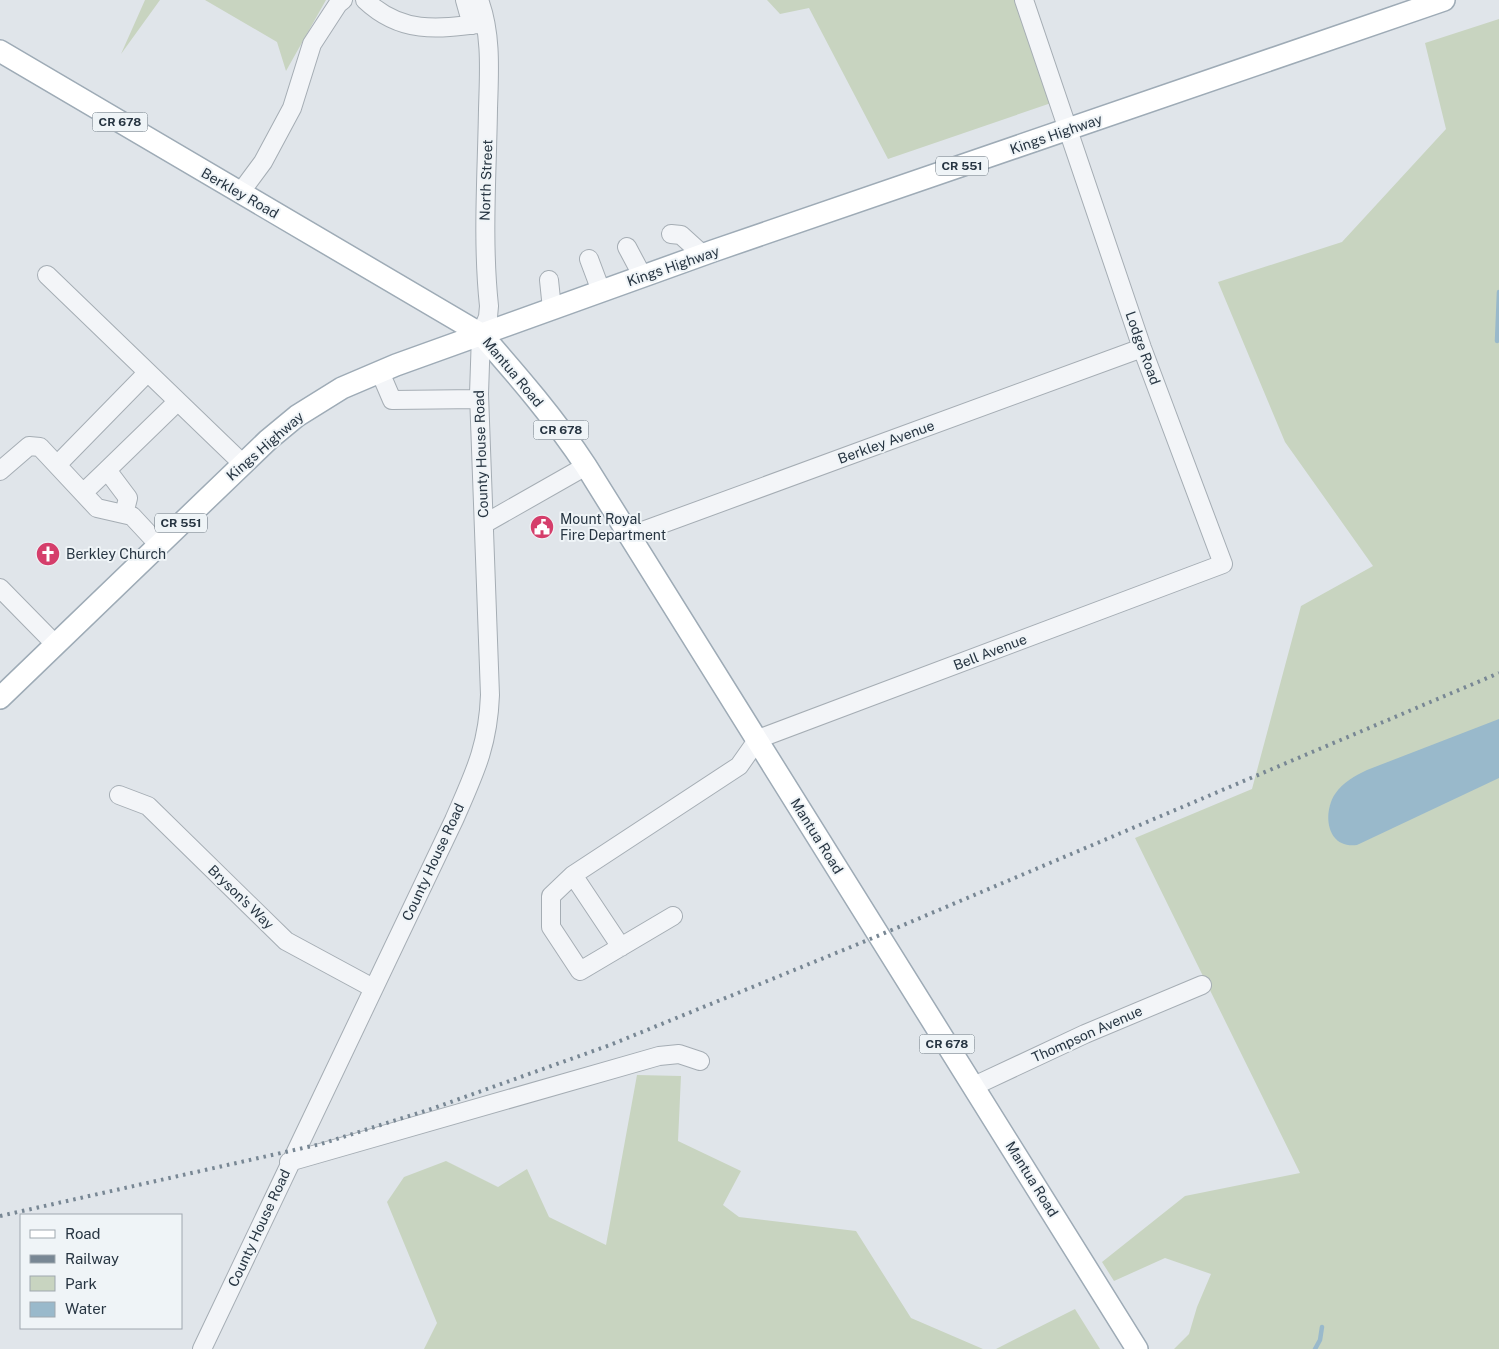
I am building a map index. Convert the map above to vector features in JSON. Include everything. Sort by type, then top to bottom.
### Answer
[{"type":"main road","name":"Kings Highway","points":[[0,698],[243,464],[297,416],[342,388],[481,334],[703,255],[1444,0]]},
{"type":"main road","name":"Berkley Road","points":[[0,51],[481,334]]},
{"type":"main road","name":"Mantua Road","points":[[481,334],[568,439],[586,466],[1137,1349]]},
{"type":"street","points":[[240,193],[263,162],[292,108],[312,44],[338,4],[344,0]]},
{"type":"street","points":[[365,0],[409,27],[448,28],[479,24]]},
{"type":"street","points":[[465,0],[479,24]]},
{"type":"street","points":[[479,0],[479,24]]},
{"type":"street","name":"Lodge Road","points":[[1024,0],[1142,348],[1222,564]]},
{"type":"street","name":"North Street","points":[[479,24],[489,61],[484,236],[489,306],[488,317],[481,334]]},
{"type":"street","points":[[671,234],[681,235],[703,255]]},
{"type":"street","points":[[627,247],[642,277]]},
{"type":"street","points":[[589,259],[601,291]]},
{"type":"street","points":[[47,275],[176,402],[243,464]]},
{"type":"street","points":[[549,280],[552,309]]},
{"type":"street","name":"County House Road","points":[[202,1349],[289,1162],[454,820],[484,746],[490,694],[479,399],[481,334]]},
{"type":"street","name":"Berkley Avenue","points":[[629,536],[1142,348]]},
{"type":"street","points":[[380,372],[392,400],[479,399]]},
{"type":"street","points":[[57,465],[146,373]]},
{"type":"street","points":[[83,493],[176,402]]},
{"type":"street","points":[[0,471],[30,446],[40,448],[97,508],[132,516],[159,545]]},
{"type":"street","points":[[484,524],[586,466]]},
{"type":"street","points":[[107,470],[128,498],[124,514]]},
{"type":"street","name":"Bell Avenue","points":[[758,739],[1222,564]]},
{"type":"street","points":[[0,588],[55,644]]},
{"type":"street","points":[[673,916],[580,971],[551,927],[551,896],[573,876],[740,766],[758,739]]},
{"type":"street","name":"Bryson's Way","points":[[119,795],[148,806],[286,941],[373,988]]},
{"type":"street","points":[[573,876],[621,947]]},
{"type":"street","name":"Thompson Avenue","points":[[974,1086],[1085,1034],[1202,985]]},
{"type":"street","points":[[289,1162],[659,1056],[678,1054],[700,1061]]},
{"type":"green space","points":[[145,0],[160,0],[121,54]]},
{"type":"green space","points":[[205,0],[326,0],[286,71],[277,42]]},
{"type":"green space","points":[[767,0],[1021,0],[1057,101],[888,159],[809,8],[780,14]]},
{"type":"green space","points":[[1499,19],[1499,1349],[1174,1349],[1189,1334],[1197,1307],[1211,1274],[1165,1258],[1114,1281],[1102,1262],[1185,1196],[1300,1173],[1135,838],[1252,789],[1301,606],[1373,566],[1285,442],[1218,282],[1342,242],[1446,129],[1425,43]]},
{"type":"green space","points":[[637,1075],[681,1076],[678,1141],[741,1171],[723,1205],[739,1217],[856,1231],[911,1318],[983,1349],[424,1349],[437,1323],[387,1202],[404,1177],[446,1161],[498,1187],[527,1169],[549,1217],[606,1245]]},
{"type":"green space","points":[[1075,1309],[1100,1349],[996,1349]]},
{"type":"water","points":[[1499,719],[1499,778],[1357,845],[1347,845],[1339,842],[1333,836],[1328,820],[1331,802],[1338,790],[1350,780],[1367,770]]},
{"type":"waterway","points":[[1497,341],[1499,292]]},
{"type":"waterway","points":[[1315,1349],[1320,1340],[1322,1327]]},
{"type":"railway","points":[[0,1216],[321,1144],[434,1108],[610,1045],[868,940],[1499,673]]},
{"type":"place","name":"Mount Royal Fire Department","points":[[542,527]]},
{"type":"place","name":"Berkley Church","points":[[48,554]]}]
